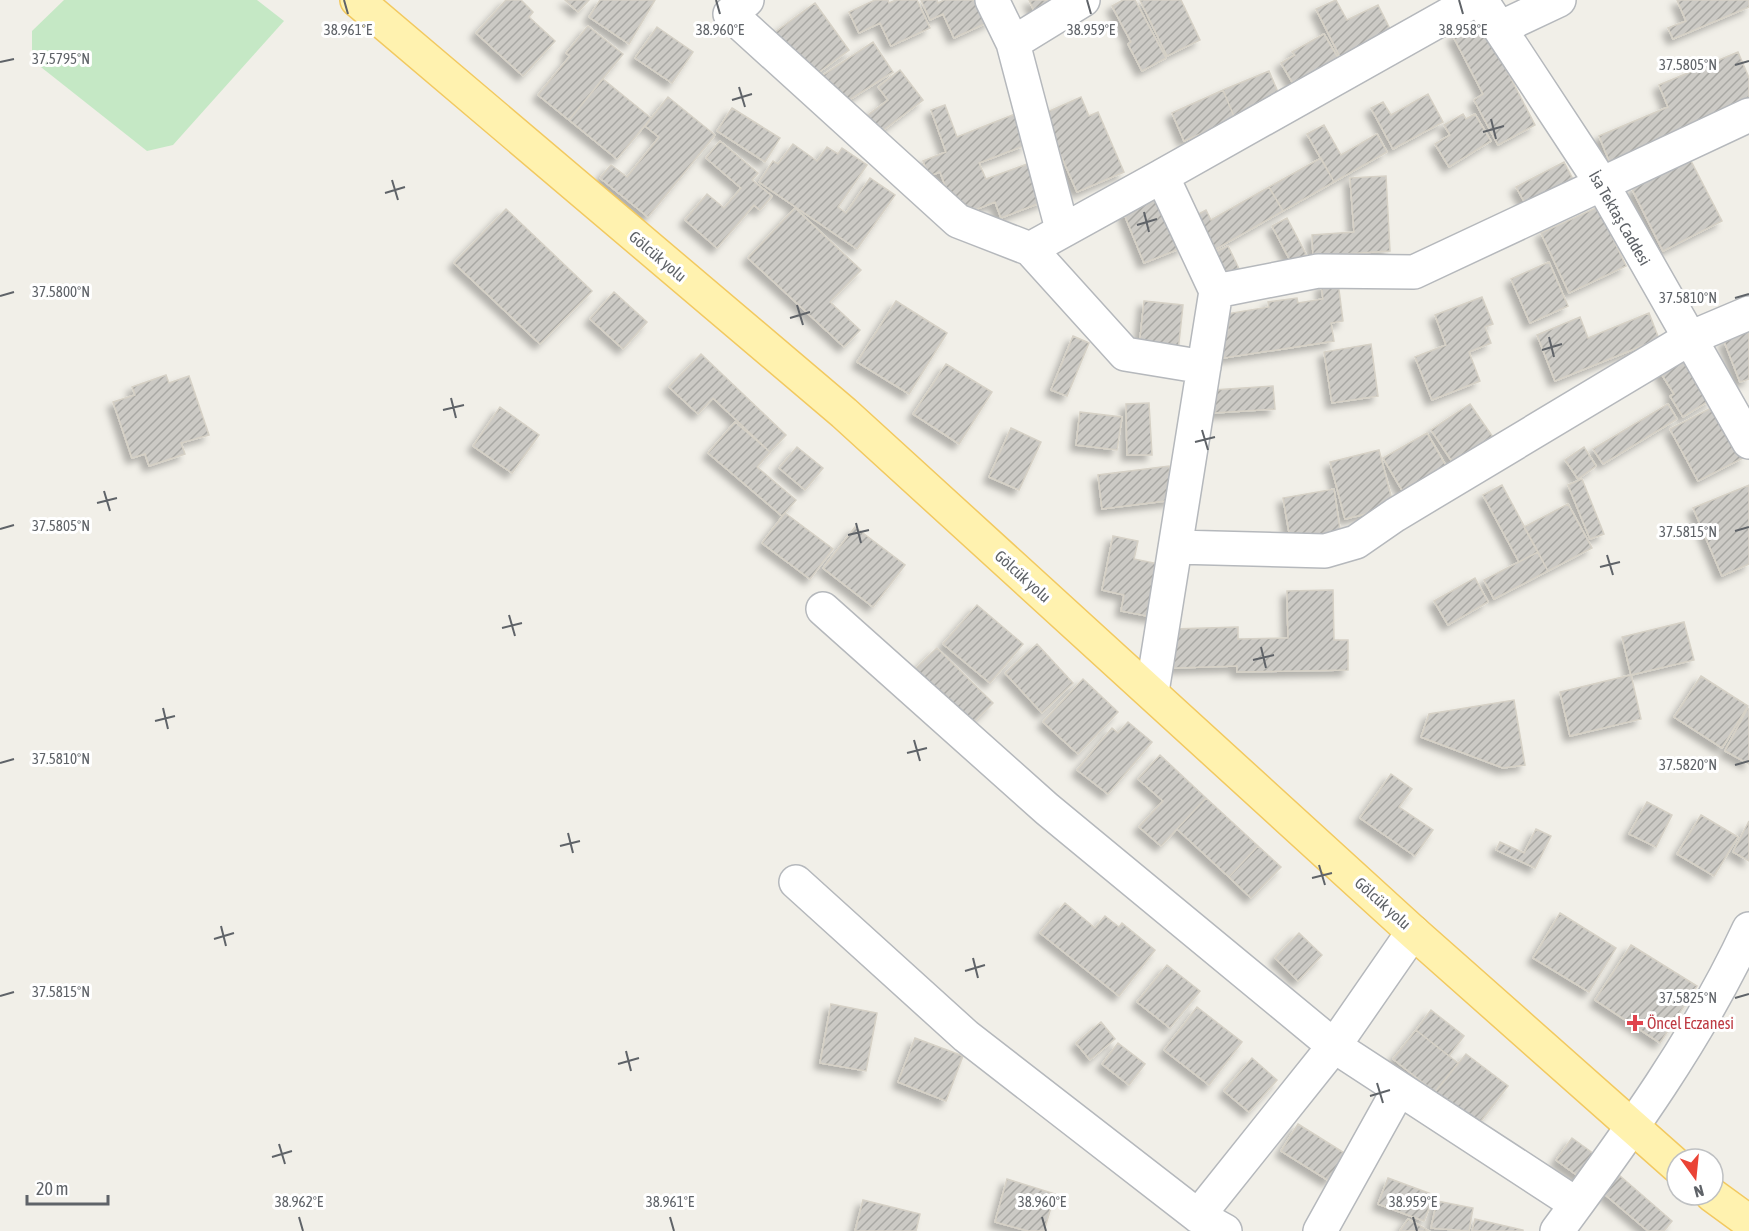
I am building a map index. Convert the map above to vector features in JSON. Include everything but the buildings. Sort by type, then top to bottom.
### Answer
[{"type":"main road","name":"Gölcük yolu","points":[[357,0],[844,413],[1413,932],[1665,1156]]},
{"type":"main road","points":[[1725,1204],[1749,1222]]},
{"type":"street","points":[[992,0],[1012,43],[1062,229]]},
{"type":"street","points":[[1012,43],[1083,0]]},
{"type":"street","points":[[1030,249],[1062,229],[1162,176],[1475,0]]},
{"type":"street","name":"İsa Tektaş Caddesi","points":[[1481,0],[1602,184],[1749,442]]},
{"type":"street","points":[[1500,28],[1559,0]]},
{"type":"street","points":[[730,4],[958,221],[1030,249],[1125,354],[1204,367]]},
{"type":"street","points":[[1216,291],[1318,271],[1414,272],[1749,115]]},
{"type":"street","points":[[1152,692],[1216,291],[1162,176]]},
{"type":"street","points":[[1176,547],[1325,551],[1356,542],[1395,515],[1690,338],[1749,313]]},
{"type":"street","points":[[823,609],[1047,809],[1334,1046],[1576,1204]]},
{"type":"street","points":[[796,882],[966,1036],[1211,1223],[1413,932]]},
{"type":"street","points":[[1557,1231],[1634,1127],[1730,970],[1749,929]]},
{"type":"street","points":[[1320,1231],[1399,1089]]},
{"type":"green space","points":[[64,0],[257,0],[284,21],[173,145],[147,151],[32,60],[32,31]]},
{"type":"place","name":"Öncel Eczanesi","points":[[1635,1023]]}]
